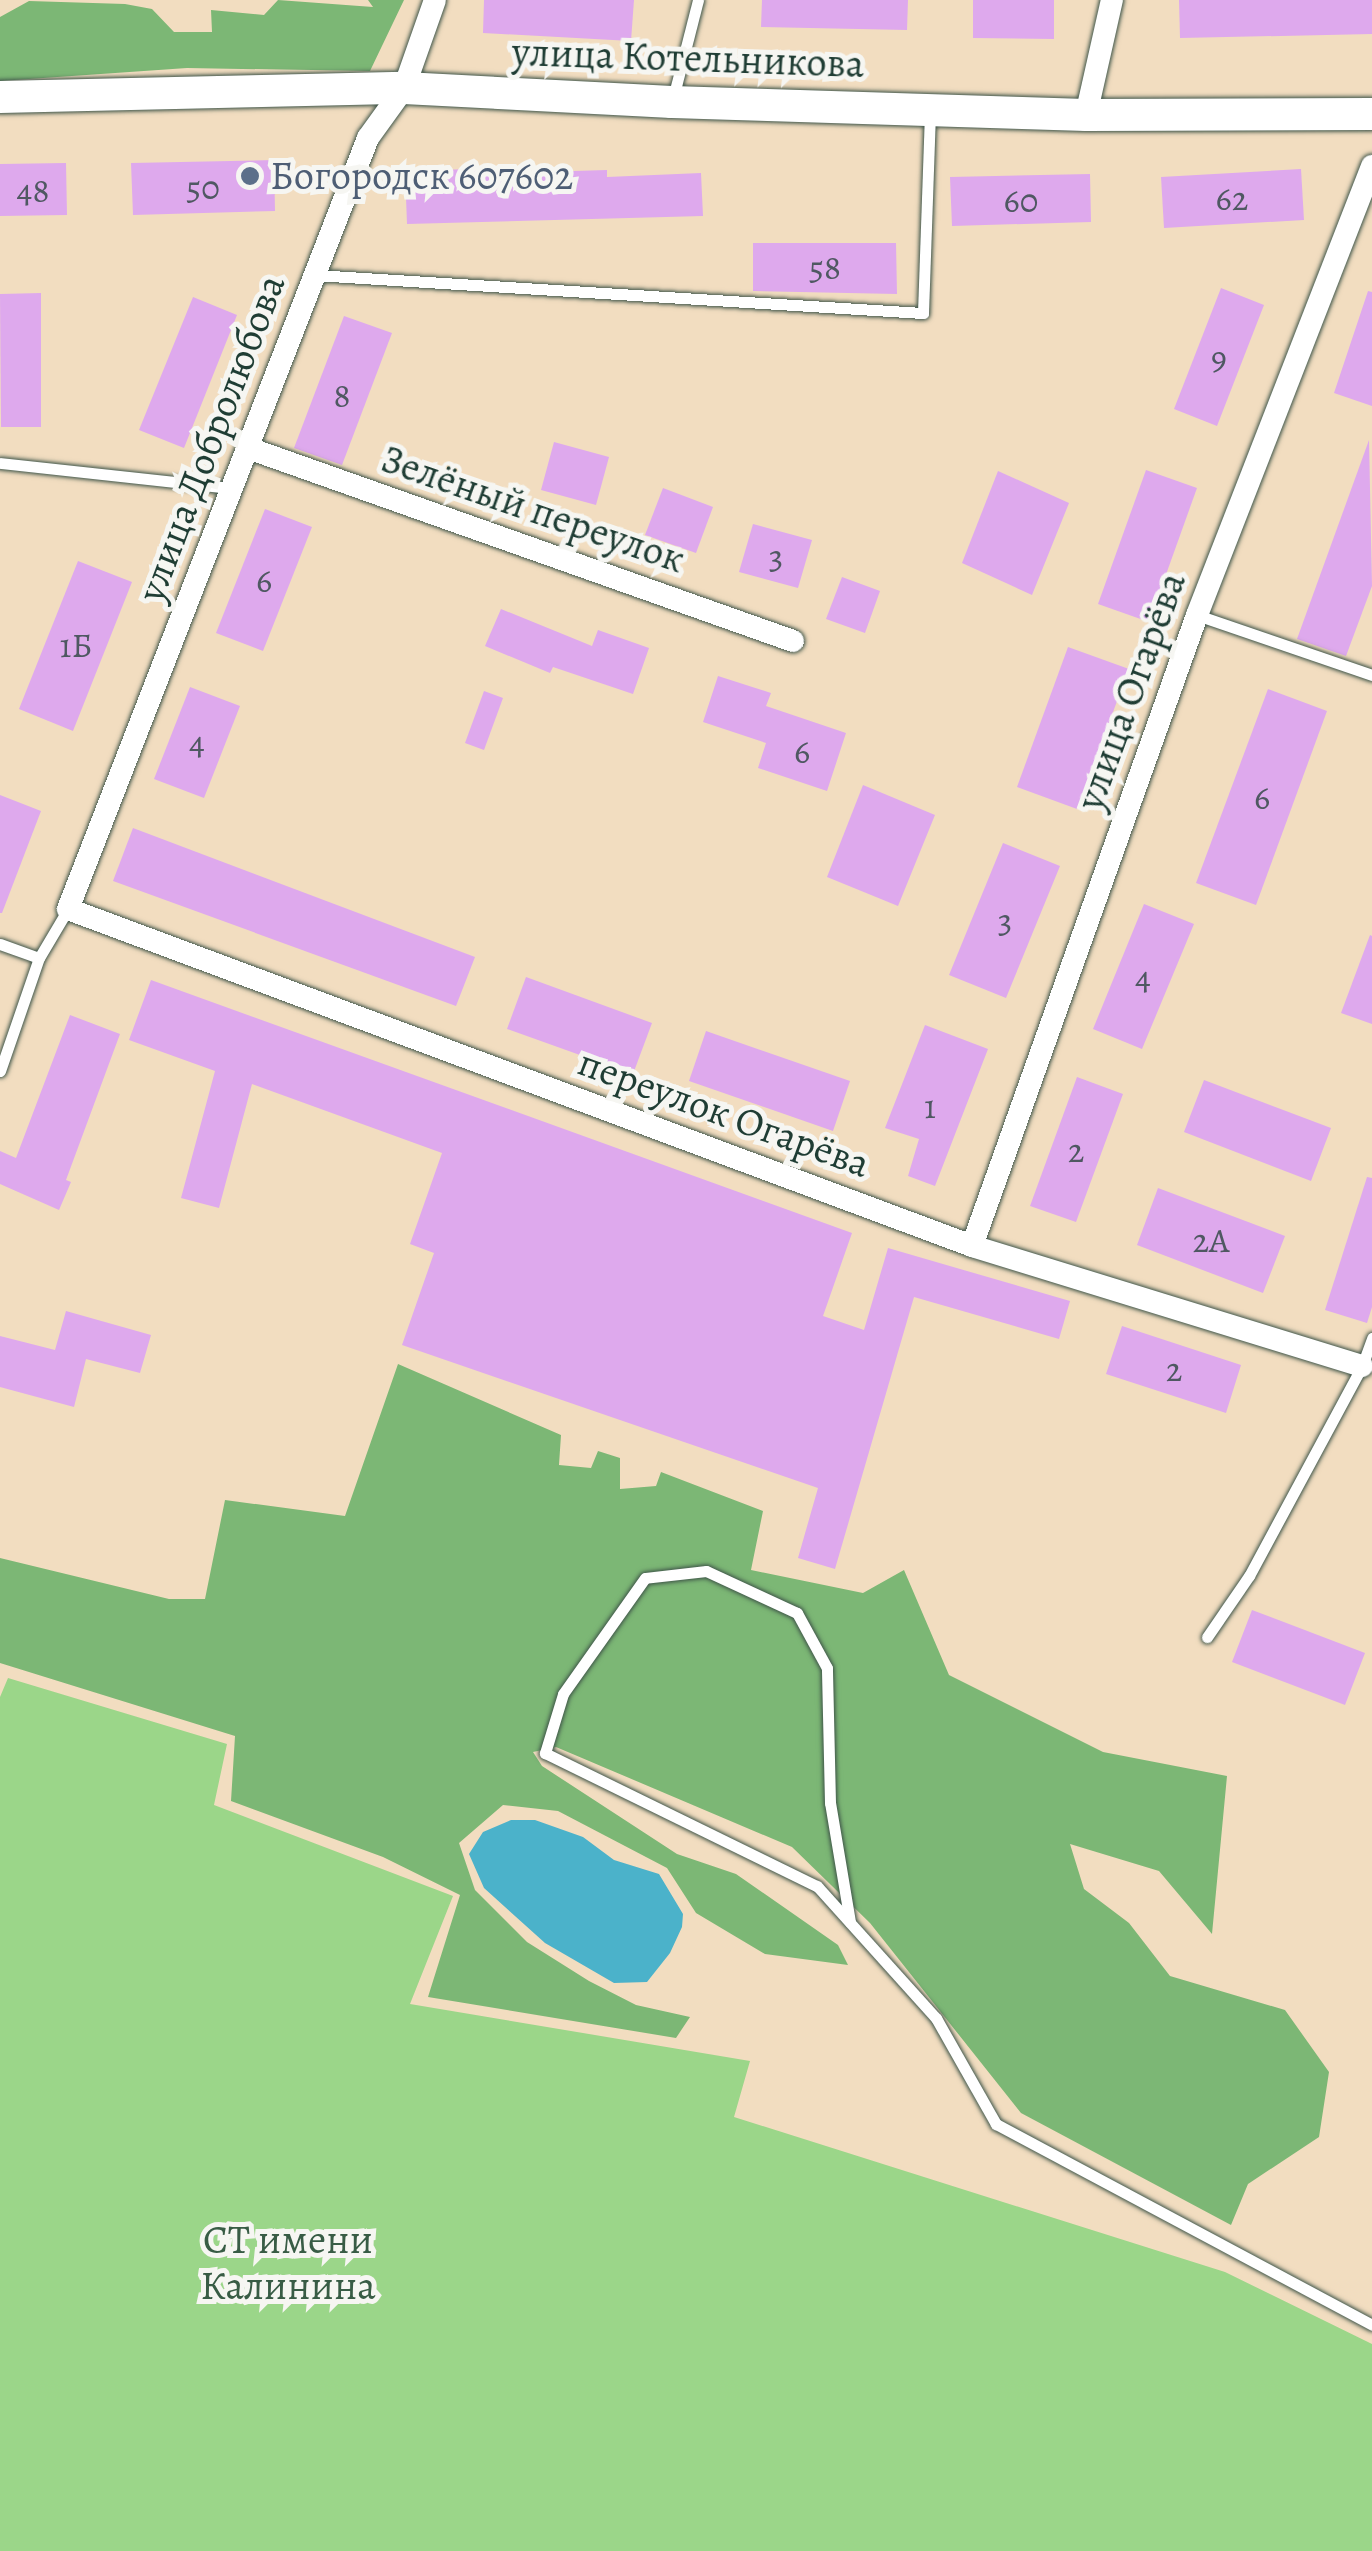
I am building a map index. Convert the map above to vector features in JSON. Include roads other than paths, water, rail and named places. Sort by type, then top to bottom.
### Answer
[{"type":"street","name":"улица Добролюбова","points":[[68,908],[368,138],[404,88],[435,0]]},
{"type":"street","points":[[1086,115],[1112,0]]},
{"type":"street","name":"улица Котельникова","points":[[0,97],[404,88],[672,102],[1086,115],[1372,114]]},
{"type":"street","name":"улица Огарёва","points":[[972,1246],[1197,616],[1372,166]]},
{"type":"street","name":"Зелёный переулок","points":[[248,448],[793,641]]},
{"type":"street","name":"переулок Огарёва","points":[[68,908],[972,1246],[1362,1366]]},
{"type":"lane","points":[[672,102],[698,0]]},
{"type":"lane","points":[[315,275],[923,313],[930,109]]},
{"type":"lane","points":[[0,463],[232,488]]},
{"type":"lane","points":[[1197,616],[1372,674]]},
{"type":"lane","points":[[0,1071],[39,958],[68,908]]},
{"type":"lane","points":[[0,944],[39,958]]},
{"type":"lane","points":[[1207,1636],[1249,1576],[1362,1366],[1372,1338]]},
{"type":"lane","points":[[850,1922],[830,1804],[827,1668],[797,1613],[706,1572],[645,1578],[563,1694],[545,1753],[818,1886],[850,1922],[936,2018],[996,2124],[1372,2326]]},
{"type":"water","points":[[511,1820],[535,1820],[583,1837],[614,1860],[659,1874],[683,1914],[682,1927],[670,1953],[647,1982],[614,1983],[545,1943],[484,1888],[469,1854],[483,1832]]},
{"type":"place","name":"Богородск 607602","points":[[250,176]]},
{"type":"park label","name":"СТ имени Калинина","points":[[288,2263]]}]
